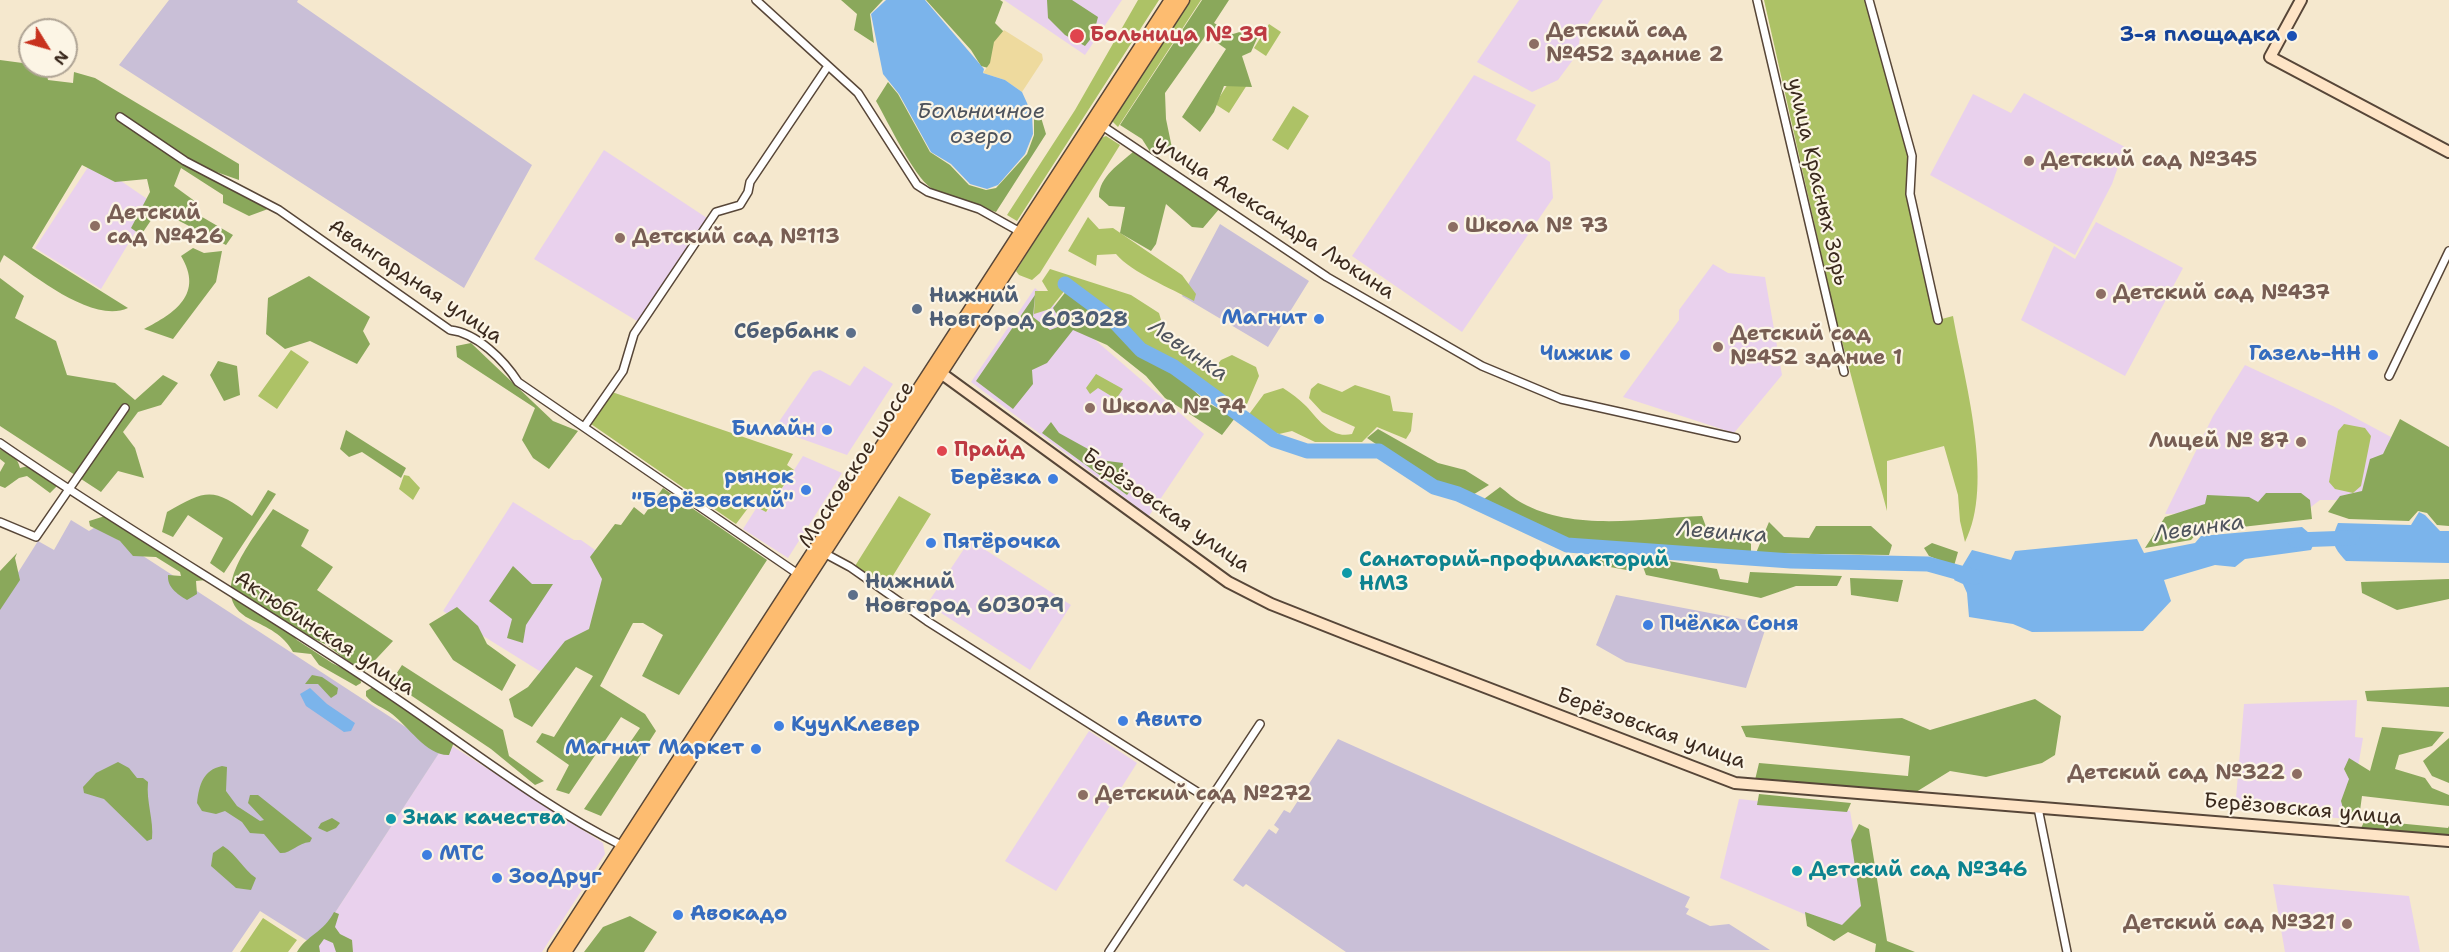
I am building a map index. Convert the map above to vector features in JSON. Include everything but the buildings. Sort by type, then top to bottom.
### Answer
[{"type":"main road","name":"Московское шоссе","points":[[565,952],[626,848],[798,574],[1024,235],[1171,0]]},
{"type":"main road","name":"Московское шоссе","points":[[1024,235],[1101,125],[1183,0]]},
{"type":"main road","name":"Московское шоссе","points":[[554,952],[824,553],[936,370]]},
{"type":"street","points":[[756,0],[858,93],[917,185],[928,192],[979,209],[1024,235]]},
{"type":"street","name":"улица Красных Зорь","points":[[1757,0],[1844,372]]},
{"type":"street","points":[[1869,0],[1912,156],[1910,194],[1938,320]]},
{"type":"street","points":[[2301,0],[2270,57],[2449,152]]},
{"type":"street","points":[[584,427],[623,370],[634,334],[716,212],[740,205],[748,192],[750,182],[828,66]]},
{"type":"street","name":"Авангардная улица","points":[[120,117],[184,160],[279,210],[450,330],[462,331],[506,363],[518,382],[798,574]]},
{"type":"street","name":"улица Александра Люкина","points":[[1101,125],[1327,277],[1482,366],[1561,399],[1736,438]]},
{"type":"street","points":[[2389,376],[2449,251]]},
{"type":"street","name":"Берёзовская улица","points":[[936,370],[1228,582],[1270,604],[1735,783],[2449,841]]},
{"type":"street","points":[[0,522],[36,537],[124,408]]},
{"type":"street","name":"Актюбинская улица","points":[[0,443],[68,490],[382,689],[455,741],[598,834],[626,848]]},
{"type":"street","points":[[824,553],[850,567],[927,621],[1210,800]]},
{"type":"street","points":[[1109,952],[1260,724]]},
{"type":"street","points":[[2038,808],[2067,952]]},
{"type":"shaded area","points":[[169,0],[298,0],[297,2],[532,165],[464,288],[119,65]]},
{"type":"shaded area","name":"Больница № 39","points":[[1004,0],[1122,0],[1085,55]]},
{"type":"shaded area","name":"Детский сад №452 здание 2","points":[[1519,0],[1603,0],[1580,36],[1578,53],[1558,80],[1532,92],[1477,62]]},
{"type":"shaded area","name":"Школа № 73","points":[[1474,75],[1536,105],[1516,140],[1550,162],[1553,198],[1462,332],[1352,256]]},
{"type":"shaded area","name":"Детский сад №345","points":[[2024,93],[2125,147],[2112,184],[2075,255],[1930,175],[1973,94],[2011,113]]},
{"type":"shaded area","name":"Детский сад №113","points":[[604,150],[707,218],[637,321],[534,259]]},
{"type":"shaded area","name":"Детский сад №426","points":[[92,161],[153,203],[101,289],[35,248]]},
{"type":"shaded area","name":"Детский сад №437","points":[[2096,222],[2183,268],[2125,376],[2021,320],[2054,246],[2075,259]]},
{"type":"shaded area","points":[[1220,224],[1309,281],[1268,347],[1182,296]]},
{"type":"shaded area","name":"Детский сад №452 здание 1","points":[[1713,264],[1728,273],[1765,277],[1782,375],[1734,433],[1623,397],[1679,320],[1679,310]]},
{"type":"shaded area","name":"Школа № 74","points":[[1035,288],[1204,434],[1149,516],[971,382]]},
{"type":"shaded area","name":"Лицей № 87","points":[[2245,365],[2335,407],[2449,468],[2449,500],[2320,500],[2307,510],[2165,514],[2213,416]]},
{"type":"shaded area","name":"рынок \"Берёзовский\"","points":[[864,366],[893,384],[847,455],[774,429],[813,372],[820,370],[850,386]]},
{"type":"shaded area","name":"рынок \"Берёзовский\"","points":[[803,456],[842,473],[788,558],[743,529],[757,507],[767,512]]},
{"type":"shaded area","points":[[513,502],[574,540],[581,540],[632,576],[562,685],[443,611]]},
{"type":"shaded area","points":[[71,520],[89,531],[97,526],[441,750],[314,945],[260,911],[232,952],[0,952],[0,601],[38,541],[54,550]]},
{"type":"shaded area","points":[[970,540],[1071,605],[1030,670],[927,604]]},
{"type":"shaded area","points":[[1616,595],[1767,624],[1746,688],[1626,662],[1596,645]]},
{"type":"shaded area","name":"Детский сад №322","points":[[2357,700],[2355,737],[2363,738],[2349,819],[2235,810],[2244,704]]},
{"type":"shaded area","name":"Детский сад №272","points":[[1089,731],[1137,763],[1056,891],[1005,861]]},
{"type":"shaded area","points":[[1338,739],[1690,897],[1685,907],[1689,909],[1686,914],[1710,926],[1729,924],[1770,950],[1346,952],[1246,884],[1243,887],[1233,880],[1269,829],[1276,834],[1279,829],[1274,825],[1284,810],[1290,813]]},
{"type":"shaded area","points":[[446,742],[603,843],[605,854],[542,952],[316,952],[314,945]]},
{"type":"shaded area","points":[[1739,799],[1850,811],[1867,909],[1844,931],[1720,878]]},
{"type":"shaded area","name":"Детский сад №321","points":[[2273,884],[2409,896],[2420,952],[2285,952]]},
{"type":"green space","points":[[841,0],[883,0],[870,14],[874,43],[854,30],[857,14]]},
{"type":"green space","points":[[926,0],[1000,0],[1003,2],[995,23],[1022,50],[992,69],[981,66],[971,50]]},
{"type":"green space","points":[[1047,0],[1072,0],[1098,17],[1093,36],[1085,46],[1065,35],[1048,18]]},
{"type":"green space","points":[[1138,0],[1159,0],[1017,221],[1007,215],[1075,110]]},
{"type":"green space","points":[[1189,0],[1201,0],[1118,127],[1111,120]]},
{"type":"green space","points":[[1202,0],[1229,0],[1214,23],[1233,34],[1263,25],[1251,52],[1242,56],[1252,87],[1224,86],[1214,112],[1200,132],[1182,117],[1226,49],[1206,35],[1165,93],[1166,119],[1172,148],[1157,155],[1151,153],[1142,139],[1120,125]]},
{"type":"green space","points":[[1764,0],[1870,0],[1912,156],[1910,194],[1938,320],[1953,316],[1970,400],[1977,462],[1977,491],[1974,518],[1965,542],[1960,521],[1958,495],[1944,446],[1887,461],[1887,511],[1835,315]]},
{"type":"green space","points":[[1269,24],[1281,32],[1266,56],[1254,48]]},
{"type":"green space","points":[[0,60],[18,62],[18,78],[48,78],[48,80],[73,83],[73,78],[78,78],[78,73],[95,78],[239,164],[239,180],[208,169],[268,209],[249,216],[223,203],[223,195],[181,168],[174,186],[196,202],[197,214],[233,235],[226,245],[158,210],[141,235],[131,228],[150,192],[147,179],[115,182],[82,165],[32,248],[128,308],[114,311],[81,304],[47,285],[4,255],[0,263]]},
{"type":"green space","points":[[1233,76],[1247,85],[1229,113],[1215,104]]},
{"type":"green space","points":[[888,82],[898,94],[930,152],[950,165],[969,185],[986,190],[996,188],[1027,154],[1034,135],[1034,114],[1040,114],[1046,134],[996,212],[938,192],[916,172],[876,101]]},
{"type":"green space","points":[[1293,106],[1309,116],[1288,150],[1272,140]]},
{"type":"green space","points":[[1106,136],[1120,145],[1040,273],[1032,280],[1019,275],[1016,271],[1099,139]]},
{"type":"green space","points":[[1134,151],[1220,208],[1203,228],[1192,227],[1166,204],[1156,244],[1151,251],[1120,233],[1125,207],[1109,206],[1099,197],[1100,190],[1111,171]]},
{"type":"green space","points":[[1088,217],[1099,229],[1113,228],[1182,275],[1196,294],[1194,301],[1132,268],[1116,254],[1097,255],[1096,266],[1068,251]]},
{"type":"green space","points":[[193,248],[204,253],[222,251],[216,282],[173,339],[144,329],[166,316],[183,301],[188,292],[189,281],[181,256]]},
{"type":"green space","points":[[1050,269],[1131,295],[1159,313],[1167,340],[1213,370],[1221,360],[1232,355],[1256,367],[1259,376],[1247,404],[1240,411],[1172,361],[1143,346],[1113,316],[1074,287],[1066,289],[1050,309],[1034,314],[1035,291],[1048,291],[1042,281]]},
{"type":"green space","points":[[309,276],[370,317],[363,331],[370,344],[357,364],[310,341],[285,349],[266,334],[268,298]]},
{"type":"green space","points":[[0,278],[24,296],[15,318],[56,341],[67,375],[115,383],[135,400],[163,375],[178,383],[161,405],[138,412],[123,432],[135,448],[144,478],[118,471],[101,492],[0,426]]},
{"type":"green space","points":[[1067,290],[1111,321],[1140,353],[1173,370],[1206,402],[1235,418],[1222,435],[1165,398],[1146,376],[1107,345],[1073,330],[1047,363],[1032,370],[1033,384],[1013,409],[976,381],[1035,295],[1033,317],[1050,330],[1063,325],[1053,308]]},
{"type":"green space","points":[[471,343],[553,421],[578,431],[549,469],[533,458],[522,440],[535,408],[457,357],[456,346]]},
{"type":"green space","points":[[291,350],[309,362],[277,409],[258,396]]},
{"type":"green space","points":[[218,361],[237,366],[240,395],[224,401],[210,375]]},
{"type":"green space","points":[[1096,374],[1123,389],[1116,399],[1098,388],[1090,394],[1086,388]]},
{"type":"green space","points":[[1318,383],[1342,392],[1355,385],[1390,396],[1393,411],[1413,413],[1411,431],[1406,439],[1377,427],[1362,442],[1315,442],[1292,431],[1279,434],[1262,428],[1247,417],[1264,394],[1283,388],[1301,401],[1332,431],[1338,434],[1352,434],[1355,427],[1322,412],[1309,398],[1311,389]]},
{"type":"green space","points":[[612,392],[793,454],[787,465],[794,470],[766,512],[751,504],[736,524],[591,424]]},
{"type":"green space","points":[[2400,419],[2449,447],[2449,526],[2437,525],[2427,513],[2418,511],[2409,521],[2349,519],[2328,512],[2340,496],[2362,491],[2370,459],[2383,454]]},
{"type":"green space","points":[[1051,422],[1059,433],[1088,449],[1092,459],[1123,463],[1121,478],[1131,490],[1127,495],[1042,433]]},
{"type":"green space","points":[[2344,424],[2365,428],[2371,436],[2361,486],[2353,493],[2335,489],[2329,482],[2338,431]]},
{"type":"green space","points":[[1378,429],[1438,463],[1465,470],[1489,485],[1471,496],[1434,483],[1367,438]]},
{"type":"green space","points":[[346,430],[406,468],[401,478],[362,452],[349,457],[340,449]]},
{"type":"green space","points":[[0,449],[15,458],[20,468],[28,466],[57,486],[50,493],[27,476],[19,478],[5,488],[0,486],[0,472],[5,463],[0,459]]},
{"type":"green space","points":[[404,475],[409,476],[420,488],[413,500],[399,489]]},
{"type":"green space","points":[[1500,487],[1522,503],[1564,518],[1610,521],[1702,516],[1708,532],[1751,541],[1751,552],[1568,542],[1484,499]]},
{"type":"green space","points":[[663,488],[767,560],[679,695],[642,676],[663,635],[643,623],[633,623],[600,686],[645,714],[656,731],[601,816],[584,809],[640,728],[621,717],[569,794],[556,790],[569,765],[536,742],[542,733],[554,737],[593,676],[576,667],[532,727],[514,717],[509,699],[528,687],[565,641],[589,629],[602,579],[590,557],[615,524],[621,525],[634,507],[644,515]]},
{"type":"green space","points":[[268,490],[276,494],[224,573],[210,563],[223,538],[188,515],[173,537],[162,532],[167,512],[202,495],[219,496],[252,516]]},
{"type":"green space","points":[[2266,493],[2301,493],[2310,500],[2312,519],[2198,532],[2191,540],[2145,548],[2165,517],[2205,504],[2207,495],[2249,497],[2258,502]]},
{"type":"green space","points":[[899,496],[931,514],[886,587],[855,566]]},
{"type":"green space","points":[[273,509],[309,530],[301,546],[333,567],[317,590],[393,641],[363,673],[327,645],[293,629],[293,635],[297,640],[332,663],[360,677],[361,683],[356,686],[319,665],[311,654],[293,652],[280,636],[237,609],[231,596],[232,581],[237,566]]},
{"type":"green space","points":[[105,516],[144,533],[207,572],[206,580],[196,581],[197,594],[187,600],[183,598],[173,590],[168,579],[168,575],[181,576],[180,572],[156,557],[133,556],[120,541],[90,526],[89,521]]},
{"type":"green space","points":[[1769,522],[1784,537],[1809,538],[1816,526],[1871,526],[1892,545],[1889,555],[1756,553]]},
{"type":"green space","points":[[1932,543],[1958,552],[1954,566],[1929,556],[1924,548]]},
{"type":"green space","points":[[1599,551],[1634,556],[1632,571],[1599,565]]},
{"type":"green space","points":[[17,553],[15,558],[20,580],[0,610],[0,571]]},
{"type":"green space","points":[[1668,561],[1717,569],[1720,579],[1748,583],[1750,572],[1842,576],[1837,586],[1796,586],[1761,598],[1646,575],[1642,564]]},
{"type":"green space","points":[[513,566],[532,584],[553,584],[526,625],[523,643],[507,638],[512,619],[489,601]]},
{"type":"green space","points":[[1850,578],[1903,580],[1898,602],[1851,595]]},
{"type":"green space","points":[[2449,579],[2449,599],[2397,610],[2362,593],[2361,582]]},
{"type":"green space","points":[[457,607],[478,626],[487,644],[516,665],[502,691],[453,660],[429,624]]},
{"type":"green space","points":[[402,665],[503,730],[509,756],[544,781],[535,785],[491,749],[391,682]]},
{"type":"green space","points":[[312,675],[322,677],[338,688],[337,694],[331,698],[318,684],[305,684]]},
{"type":"green space","points":[[373,687],[454,742],[449,755],[433,751],[392,714],[369,699],[366,691]]},
{"type":"green space","points":[[2449,687],[2449,707],[2367,701],[2365,691]]},
{"type":"green space","points":[[2035,699],[2061,716],[2055,755],[2042,763],[1986,777],[1950,771],[1916,792],[1755,780],[1759,763],[1908,776],[1910,756],[1746,737],[1741,726],[1902,718],[1930,730]]},
{"type":"green space","points":[[2382,727],[2444,732],[2432,746],[2399,755],[2395,769],[2425,778],[2432,788],[2449,795],[2449,806],[2362,796],[2359,818],[2344,812],[2341,801],[2349,779],[2344,769],[2349,758],[2370,771]]},
{"type":"green space","points":[[2449,738],[2449,783],[2432,776],[2423,761]]},
{"type":"green space","points":[[118,762],[129,768],[137,778],[143,778],[148,782],[152,839],[147,841],[104,799],[84,793],[83,787],[96,773]]},
{"type":"green space","points":[[222,766],[227,767],[226,791],[237,806],[260,821],[264,820],[248,803],[250,795],[258,795],[312,838],[310,842],[301,844],[288,852],[280,853],[264,834],[250,833],[242,822],[225,811],[216,814],[202,811],[197,803],[203,779],[210,771]]},
{"type":"green space","points":[[1759,794],[1851,803],[1847,812],[1757,805]]},
{"type":"green space","points":[[332,818],[340,823],[336,828],[327,832],[318,828],[321,823]]},
{"type":"green space","points":[[2365,820],[2448,828],[2449,826],[2449,835],[2360,830]]},
{"type":"green space","points":[[1859,824],[1869,829],[1887,941],[1915,952],[1875,952],[1876,944],[1848,932],[1834,941],[1807,926],[1805,912],[1842,925],[1861,906],[1851,840]]},
{"type":"green space","points":[[223,846],[256,878],[251,890],[236,888],[211,866],[213,853]]},
{"type":"green space","points":[[334,912],[339,914],[335,927],[340,934],[352,940],[353,952],[336,952],[333,943],[324,939],[319,946],[320,952],[297,952],[330,919]]},
{"type":"green space","points":[[630,916],[657,932],[644,952],[584,952],[603,927]]},
{"type":"green space","points":[[263,918],[297,940],[288,952],[240,952]]},
{"type":"sand","points":[[1004,30],[1042,54],[1043,60],[1022,92],[1005,80],[983,73],[990,63],[994,42]]},
{"type":"water","name":"Больничное озеро","points":[[886,0],[925,0],[984,69],[983,73],[1005,80],[1022,92],[1032,114],[1033,134],[1025,154],[998,185],[987,189],[970,184],[951,164],[931,152],[899,94],[883,74],[871,14]]},
{"type":"water","points":[[2419,512],[2425,515],[2440,531],[2449,531],[2449,563],[2346,561],[2334,544],[2338,523],[2411,525]]},
{"type":"water","points":[[2302,527],[2316,539],[2311,550],[2245,559],[2235,567],[2215,565],[2164,580],[2171,601],[2143,631],[2032,632],[2013,624],[1969,617],[1967,593],[1963,584],[1954,580],[1972,550],[2011,560],[2015,551],[2137,539],[2144,553],[2195,543],[2201,536]]},
{"type":"water","points":[[310,688],[327,704],[355,723],[351,731],[344,732],[306,706],[300,694]]},
{"type":"waterway","name":"Левинка","points":[[1065,284],[1112,319],[1141,350],[1174,367],[1274,440],[1307,451],[1379,451],[1434,487],[1458,494],[1567,545],[1791,561],[1928,564],[1975,577]]},
{"type":"waterway","name":"Левинка","points":[[2295,540],[2352,538]]},
{"type":"place","name":"Больница № 39","points":[[1077,36]]},
{"type":"place","name":"3-я площадка","points":[[2292,36]]},
{"type":"place","name":"Детский сад №452 здание 2","points":[[1534,44]]},
{"type":"place","name":"Детский сад №345","points":[[2029,161]]},
{"type":"place","name":"Детский сад №426","points":[[95,226]]},
{"type":"place","name":"Школа № 73","points":[[1453,227]]},
{"type":"place","name":"Детский сад №113","points":[[620,238]]},
{"type":"place","name":"Детский сад №437","points":[[2101,294]]},
{"type":"place","name":"Нижний Новгород 603028","points":[[917,309]]},
{"type":"place","name":"Магнит","points":[[1319,319]]},
{"type":"place","name":"Сбербанк","points":[[851,333]]},
{"type":"place","name":"Детский сад №452 здание 1","points":[[1718,347]]},
{"type":"place","name":"Чижик","points":[[1625,355]]},
{"type":"place","name":"Газель-НН","points":[[2373,355]]},
{"type":"place","name":"Школа № 74","points":[[1090,408]]},
{"type":"place","name":"Билайн","points":[[827,430]]},
{"type":"place","name":"Лицей № 87","points":[[2301,442]]},
{"type":"place","name":"Прайд","points":[[942,451]]},
{"type":"place","name":"Берёзка","points":[[1053,479]]},
{"type":"place","name":"рынок \"Берёзовский\"","points":[[806,490]]},
{"type":"place","name":"Пятёрочка","points":[[931,543]]},
{"type":"place","name":"Санаторий-профилакторий НМЗ","points":[[1347,573]]},
{"type":"place","name":"Нижний Новгород 603079","points":[[853,595]]},
{"type":"place","name":"Пчёлка Соня","points":[[1648,625]]},
{"type":"place","name":"Авито","points":[[1123,721]]},
{"type":"place","name":"КуулКлевер","points":[[779,726]]},
{"type":"place","name":"Магнит Маркет","points":[[756,749]]},
{"type":"place","name":"Детский сад №322","points":[[2297,774]]},
{"type":"place","name":"Детский сад №272","points":[[1083,795]]},
{"type":"place","name":"Знак качества","points":[[391,819]]},
{"type":"place","name":"МТС","points":[[427,855]]},
{"type":"place","name":"Детский сад №346","points":[[1797,871]]},
{"type":"place","name":"ЗооДруг","points":[[497,878]]},
{"type":"place","name":"Авокадо","points":[[678,915]]},
{"type":"place","name":"Детский сад №321","points":[[2347,924]]}]
